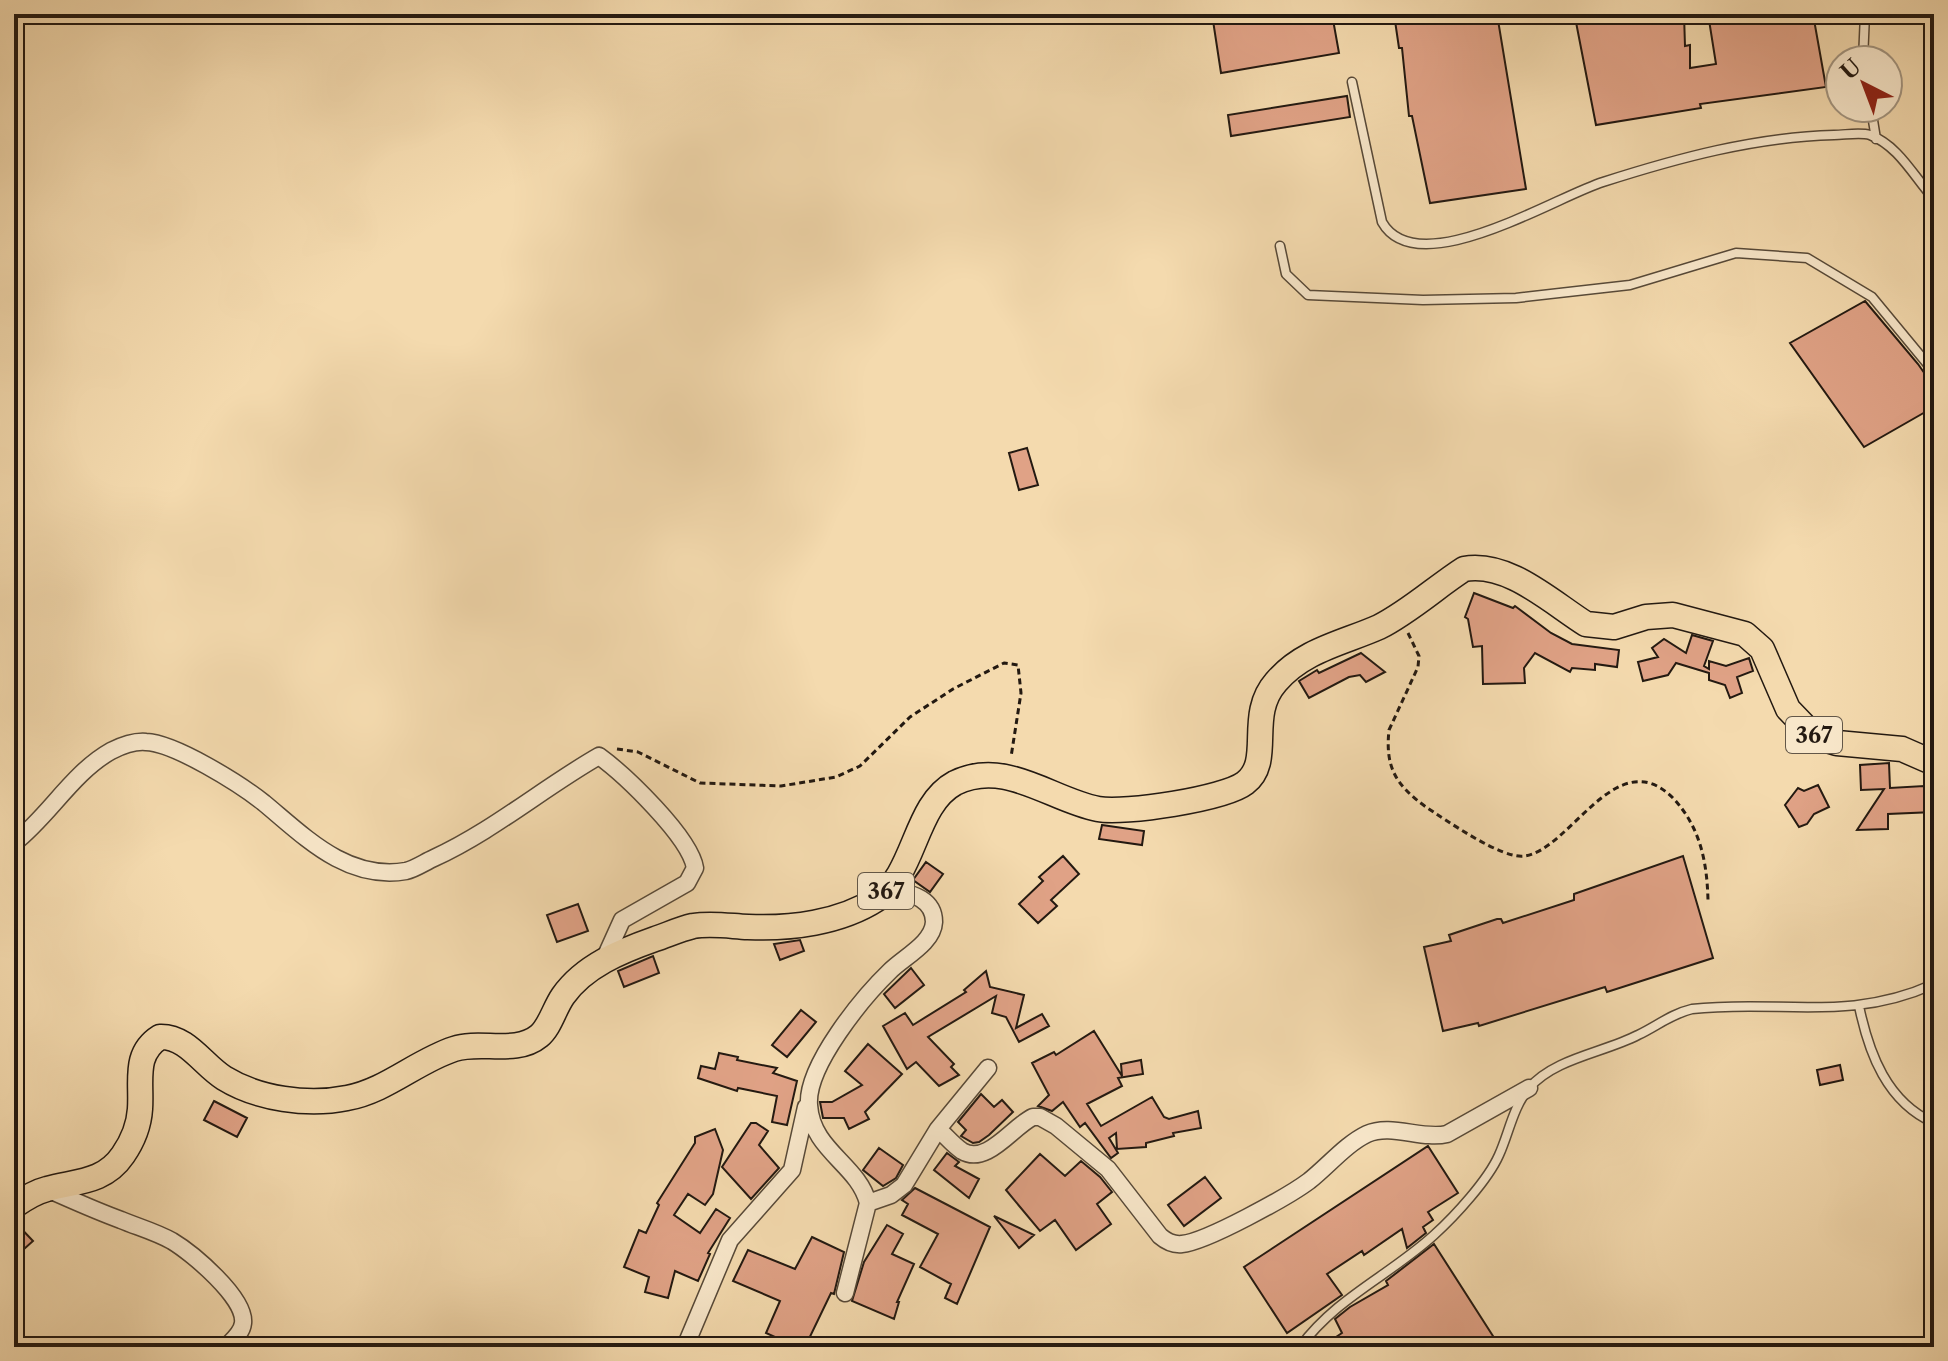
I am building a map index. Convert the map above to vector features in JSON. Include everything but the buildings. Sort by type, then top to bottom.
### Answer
[{"type":"main road","name":"367","points":[[14,1206],[47,1189],[101,1176],[123,1156],[139,1119],[141,1059],[151,1042],[160,1037],[181,1041],[207,1066],[230,1081],[263,1094],[313,1101],[346,1099],[377,1088],[455,1048],[510,1045],[537,1038],[576,980],[603,962],[690,927],[713,924],[767,927],[823,922],[860,908],[889,888],[931,808],[953,784],[979,776],[1008,777],[1094,808],[1111,811],[1199,799],[1234,789],[1244,784],[1258,766],[1260,713],[1273,684],[1306,657],[1397,617],[1464,569],[1477,567],[1512,577],[1586,624],[1597,627],[1614,627],[1646,617],[1673,615],[1745,634],[1762,649],[1783,702],[1814,736],[1837,743],[1902,749],[1934,763]]},
{"type":"street","points":[[14,843],[99,759],[127,745],[150,741],[203,764],[262,801],[312,845],[344,862],[370,871],[408,871],[450,851],[599,756],[629,780],[680,839],[694,860],[695,868],[687,883],[622,920],[603,962]]},
{"type":"street","points":[[685,1347],[730,1240],[792,1170],[814,1080],[831,1045],[855,1008],[917,948],[934,924],[932,909],[920,897],[889,888]]},
{"type":"street","points":[[868,1203],[900,1190],[938,1129],[988,1068]]},
{"type":"street","points":[[938,1129],[960,1149],[972,1154],[990,1149],[1033,1117],[1049,1121],[1108,1169],[1160,1236],[1170,1244],[1182,1244],[1202,1239],[1293,1191],[1365,1135],[1380,1131],[1434,1136],[1447,1134],[1529,1088]]},
{"type":"street","points":[[808,1102],[812,1125],[821,1141],[851,1174],[868,1203],[845,1293]]},
{"type":"street","points":[[47,1189],[156,1233],[174,1242],[207,1269],[242,1311],[240,1332],[226,1347]]},
{"type":"lane","points":[[1864,44],[1865,14]]},
{"type":"lane","points":[[1352,82],[1382,222],[1390,236],[1411,245],[1434,244],[1506,226],[1600,183],[1731,145],[1820,135],[1868,134],[1889,146],[1934,199]]},
{"type":"lane","points":[[1874,124],[1876,139]]},
{"type":"lane","points":[[1280,246],[1286,274],[1308,295],[1423,300],[1516,298],[1630,285],[1736,253],[1807,258],[1872,297],[1934,372]]},
{"type":"lane","points":[[1300,1347],[1319,1322],[1339,1304],[1435,1234],[1498,1158],[1514,1115],[1529,1088],[1553,1071],[1636,1036],[1673,1013],[1709,1007],[1831,1009],[1871,1005],[1934,984]]},
{"type":"lane","points":[[1859,1006],[1872,1054],[1893,1091],[1916,1115],[1934,1123]]},
{"type":"path","points":[[1397,617],[1415,644],[1419,656],[1418,667],[1389,730],[1388,741],[1390,768],[1408,792],[1484,842],[1513,856],[1526,856],[1541,850],[1609,793],[1630,783],[1648,783],[1667,792],[1691,820],[1703,853],[1708,900]]},
{"type":"path","points":[[599,756],[607,750],[638,752],[700,783],[781,786],[836,777],[860,766],[910,717],[953,689],[1004,663],[1018,665],[1021,693],[1008,777]]}]
